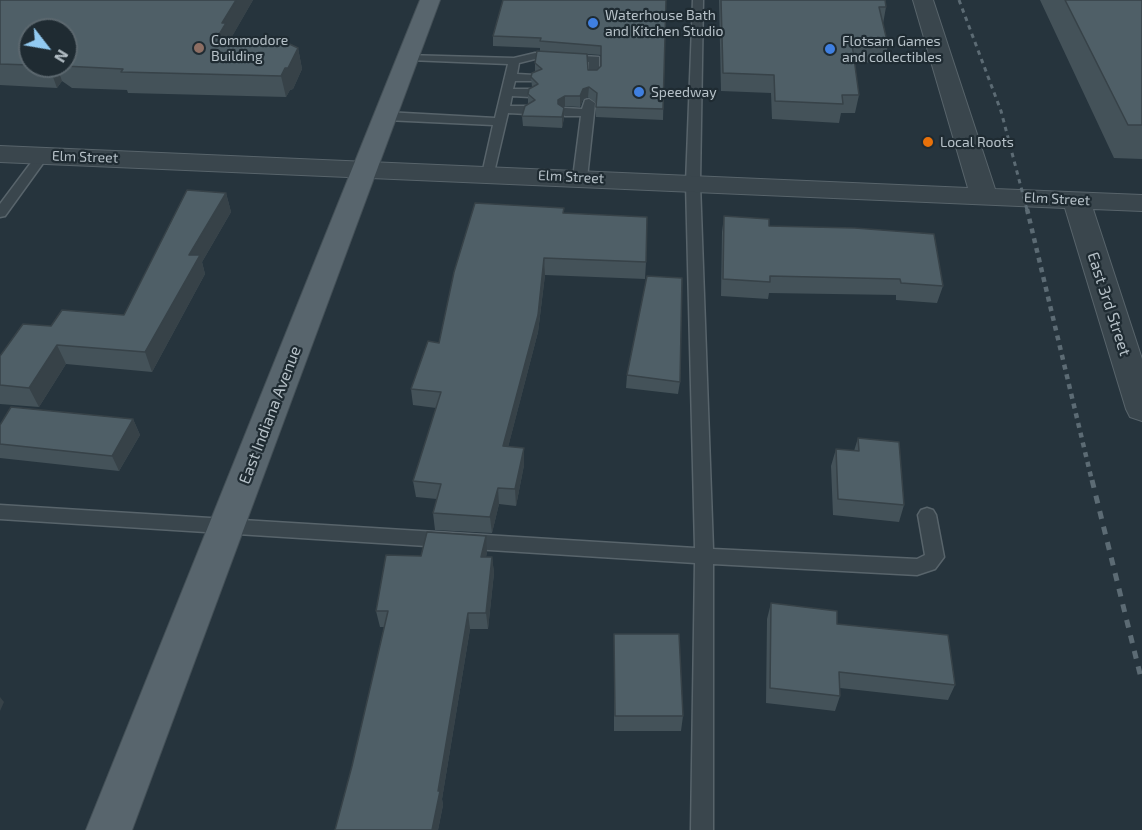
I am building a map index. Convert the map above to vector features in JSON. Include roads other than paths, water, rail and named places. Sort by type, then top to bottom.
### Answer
[{"type":"main road","name":"East Indiana Avenue","points":[[109,830],[430,0]]},
{"type":"street","points":[[923,0],[984,195]]},
{"type":"street","name":"Elm Street","points":[[0,154],[1142,202]]},
{"type":"street","name":"East 3rd Street","points":[[1076,199],[1142,409]]},
{"type":"lane","points":[[698,0],[693,183],[704,556],[702,830]]},
{"type":"lane","points":[[409,57],[514,62],[535,56],[595,58],[593,76]]},
{"type":"lane","points":[[488,174],[514,62]]},
{"type":"lane","points":[[510,77],[534,78]]},
{"type":"lane","points":[[507,92],[530,93]]},
{"type":"lane","points":[[565,112],[589,108],[580,178]]},
{"type":"lane","points":[[503,109],[526,110]]},
{"type":"lane","points":[[386,116],[499,122]]},
{"type":"lane","points":[[0,213],[43,155]]},
{"type":"lane","points":[[0,512],[704,556],[922,566],[933,561],[935,557],[927,515]]},
{"type":"railway","points":[[959,0],[1001,111],[1027,210]]},
{"type":"railway","points":[[1027,209],[1092,481]]},
{"type":"railway","points":[[1092,480],[1142,682]]},
{"type":"place","name":"Waterhouse Bath and Kitchen Studio","points":[[593,23]]},
{"type":"place","name":"Commodore Building","points":[[199,48]]},
{"type":"place","name":"Flotsam Games and collectibles","points":[[830,49]]},
{"type":"place","name":"Speedway","points":[[639,92]]},
{"type":"place","name":"Local Roots","points":[[928,142]]}]
